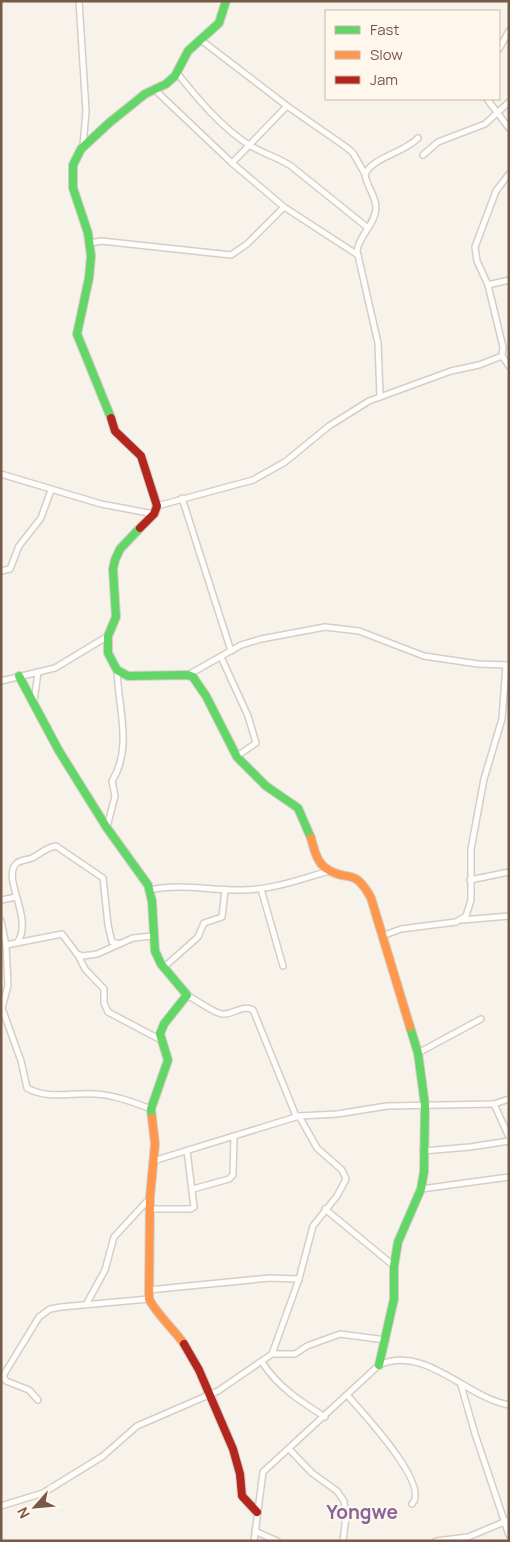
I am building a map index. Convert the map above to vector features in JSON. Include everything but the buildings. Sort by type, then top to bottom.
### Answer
[{"type":"street","points":[[79,1],[86,111],[83,146]]},
{"type":"street","points":[[156,510],[145,464],[141,456],[115,431],[101,390],[79,342],[77,334],[80,312],[90,274],[90,243],[85,220],[70,179],[74,160],[83,146],[134,103],[154,89],[172,80],[177,74],[188,50],[222,21],[226,1]]},
{"type":"street","points":[[500,47],[509,32]]},
{"type":"street","points":[[201,40],[287,106],[346,147],[353,153],[365,174],[376,206],[374,216],[359,242],[358,255],[378,343],[380,396]]},
{"type":"street","points":[[177,74],[214,115],[250,146],[291,166],[368,228]]},
{"type":"street","points":[[154,89],[232,163],[284,207],[358,255]]},
{"type":"street","points":[[488,100],[509,128]]},
{"type":"street","points":[[423,155],[438,142],[485,124],[493,115],[498,113],[500,108],[509,102]]},
{"type":"street","points":[[232,163],[287,106]]},
{"type":"street","points":[[365,174],[370,166],[408,148],[418,138]]},
{"type":"street","points":[[509,174],[496,191],[475,247],[478,261],[488,286],[504,346],[502,356],[509,366]]},
{"type":"street","points":[[90,243],[101,241],[230,255],[247,244],[284,207]]},
{"type":"street","points":[[488,286],[509,280]]},
{"type":"street","points":[[107,828],[115,796],[111,783],[122,759],[123,719],[117,670],[108,653],[108,636],[116,617],[113,569],[120,549],[156,510],[182,498],[237,484],[259,476],[297,454],[335,422],[380,396],[451,371],[479,365],[502,356]]},
{"type":"street","points":[[1,474],[101,504],[156,510]]},
{"type":"street","points":[[1,572],[10,569],[19,546],[41,518],[51,490]]},
{"type":"street","points":[[182,498],[231,651]]},
{"type":"street","points":[[188,675],[231,651],[261,639],[314,628],[338,627],[359,631],[424,656],[507,665],[502,719],[484,779],[473,833],[470,880],[471,900],[466,916],[462,920]]},
{"type":"street","points":[[1,681],[62,665],[108,636]]},
{"type":"street","points":[[221,657],[248,716],[256,743],[237,756]]},
{"type":"street","points":[[117,670],[122,674],[134,676],[188,675],[193,677],[202,690],[237,756],[256,778],[299,809],[309,828],[320,864],[329,871]]},
{"type":"street","points":[[34,702],[38,672]]},
{"type":"street","points":[[1,1506],[43,1493],[103,1456],[137,1426],[210,1394],[272,1354],[299,1278],[312,1226],[342,1190],[346,1176],[338,1165],[317,1148],[298,1116],[253,1010],[247,1008],[227,1014],[220,1014],[187,995],[163,968],[155,950],[152,936],[150,890],[142,874],[107,828],[59,751],[19,676]]},
{"type":"street","points":[[17,943],[23,931],[16,897],[10,884],[12,868],[16,863],[52,846],[59,847],[103,878],[109,933],[112,942],[120,944]]},
{"type":"street","points":[[150,890],[172,886],[225,890],[261,889],[329,871],[349,874],[367,888],[418,1053],[424,1104],[424,1172],[421,1189],[404,1224],[394,1266],[394,1299],[379,1365]]},
{"type":"street","points":[[470,880],[509,872]]},
{"type":"street","points":[[261,889],[283,966]]},
{"type":"street","points":[[163,968],[198,937],[204,923],[222,917],[225,890]]},
{"type":"street","points":[[1,900],[16,897]]},
{"type":"street","points":[[382,936],[401,929],[462,920],[509,916]]},
{"type":"street","points":[[1,921],[6,946],[8,985],[2,1008],[27,1088],[55,1095],[96,1094],[126,1100],[151,1109]]},
{"type":"street","points":[[6,946],[62,934],[78,955],[85,969],[104,989],[104,1003],[108,1012],[161,1040]]},
{"type":"street","points":[[78,955],[97,954],[133,938],[152,936]]},
{"type":"street","points":[[187,995],[181,1006],[162,1027],[160,1033],[168,1060],[151,1109],[156,1144],[150,1197],[149,1299],[156,1312],[184,1342],[210,1394],[233,1449],[240,1474],[242,1496],[257,1512]]},
{"type":"street","points":[[418,1053],[481,1019]]},
{"type":"street","points":[[153,1162],[298,1116],[337,1114],[387,1106],[494,1104],[509,1099]]},
{"type":"street","points":[[423,1151],[470,1148],[509,1139],[494,1104]]},
{"type":"street","points":[[193,1189],[229,1178],[233,1175],[234,1136]]},
{"type":"street","points":[[151,1209],[192,1209],[195,1204],[187,1151]]},
{"type":"street","points":[[421,1189],[509,1177]]},
{"type":"street","points":[[87,1303],[104,1270],[114,1237],[150,1197]]},
{"type":"street","points":[[325,1209],[394,1266]]},
{"type":"street","points":[[148,1290],[287,1277],[299,1278]]},
{"type":"street","points":[[38,1400],[29,1390],[4,1380],[4,1373],[39,1317],[50,1309],[87,1303],[115,1303],[149,1299]]},
{"type":"street","points":[[272,1354],[295,1354],[307,1346],[340,1334],[386,1340]]},
{"type":"street","points":[[254,1541],[264,1472],[348,1396],[379,1365],[396,1360],[409,1360],[419,1363],[490,1400],[509,1405]]},
{"type":"street","points":[[262,1362],[284,1390],[325,1416]]},
{"type":"street","points":[[461,1385],[477,1440],[507,1520],[509,1535]]},
{"type":"street","points":[[348,1396],[378,1430],[399,1458],[417,1493],[412,1504]]},
{"type":"street","points":[[289,1448],[312,1473],[337,1491],[344,1501],[346,1517],[343,1541]]},
{"type":"street","points":[[436,1541],[468,1537],[507,1520]]},
{"type":"street","points":[[255,1531],[277,1541]]},
{"type":"traffic: fast","points":[[111,418],[77,334],[89,278],[91,256],[88,233],[73,188],[73,165],[81,149],[109,123],[145,94],[166,84],[175,76],[188,51],[219,23],[226,1]]},
{"type":"traffic: fast","points":[[140,528],[120,549],[113,569],[116,617],[108,636],[108,653],[117,670],[128,676],[188,675],[193,677],[206,696],[237,757],[266,786],[298,808],[311,838]]},
{"type":"traffic: fast","points":[[19,676],[59,751],[107,828],[148,885],[152,901],[155,951],[161,964],[187,995],[164,1024],[160,1034],[168,1060],[151,1109],[152,1118]]},
{"type":"traffic: fast","points":[[379,1365],[394,1299],[394,1266],[398,1242],[421,1189],[424,1172],[425,1105],[418,1053],[410,1027]]},
{"type":"traffic: slow","points":[[311,838],[316,855],[321,863],[334,873],[355,878],[365,888],[371,898],[410,1027]]},
{"type":"traffic: slow","points":[[152,1118],[155,1144],[150,1197],[149,1299],[184,1344]]},
{"type":"traffic: jam","points":[[111,418],[115,431],[141,456],[157,506],[154,514],[140,528]]},
{"type":"traffic: jam","points":[[184,1344],[199,1370],[233,1449],[240,1474],[242,1496],[257,1512]]},
{"type":"district","name":"Yongwe","points":[[362,1512]]}]
